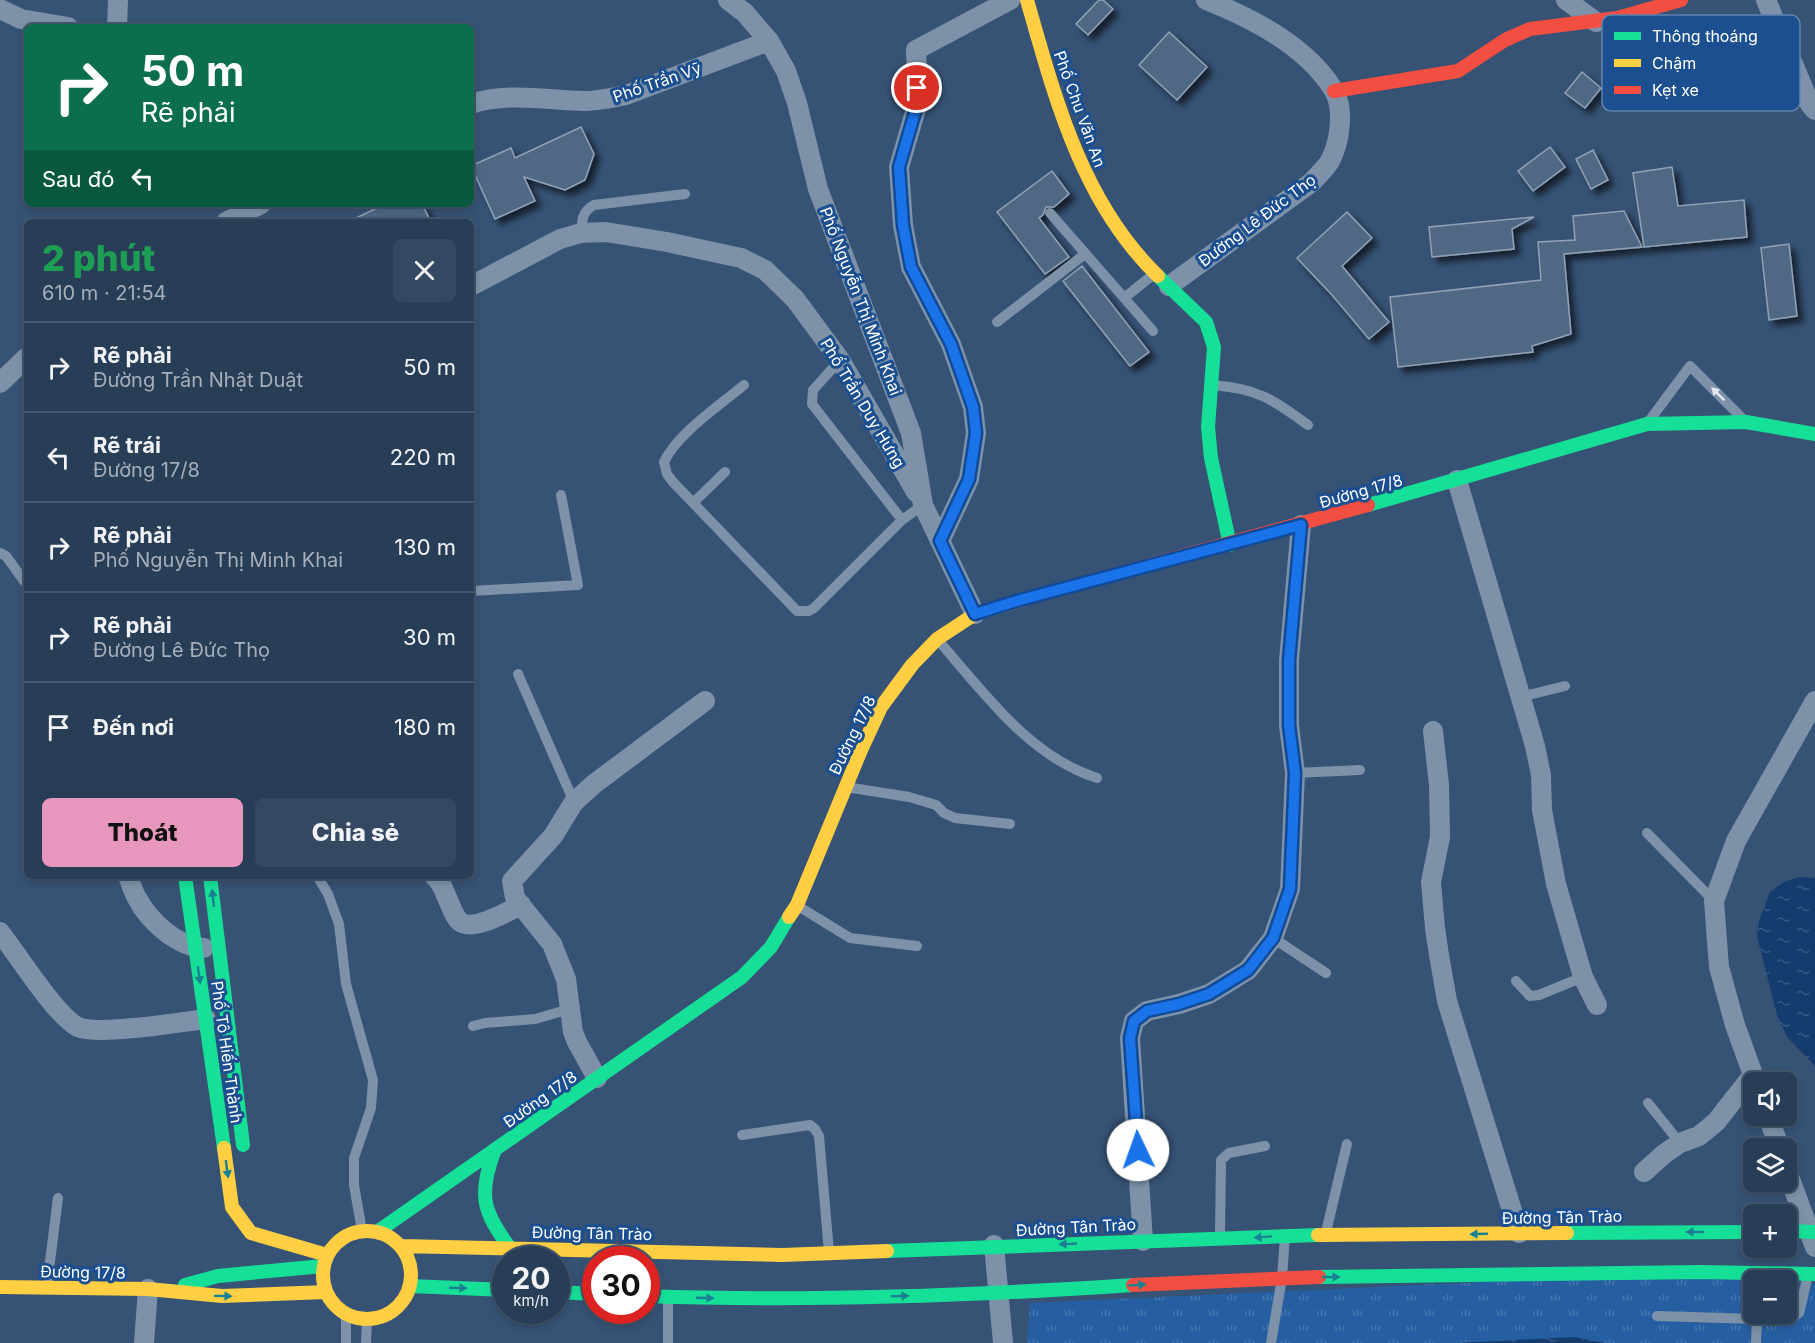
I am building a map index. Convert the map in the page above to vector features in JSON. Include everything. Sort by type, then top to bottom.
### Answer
[{"type":"main road","name":"Phố Chu Văn An","points":[[1027,0],[1071,140],[1095,194],[1129,242],[1162,280],[1206,322],[1214,347],[1208,427],[1211,458],[1230,544]]},
{"type":"main road","points":[[1637,15],[1650,5],[1681,0]]},
{"type":"main road","points":[[1334,91],[1458,71],[1473,64],[1507,39],[1521,32],[1537,28],[1602,21]]},
{"type":"main road","name":"Đường 17/8","points":[[377,1232],[742,977],[771,947],[797,905],[845,787],[881,707],[912,665],[937,639],[975,614],[1301,525],[1647,424],[1746,422],[1815,434]]},
{"type":"main road","name":"Phố Tô Hiến Thành","points":[[185,879],[232,1207],[247,1228]]},
{"type":"main road","name":"Phố Tô Hiến Thành","points":[[210,879],[244,1157]]},
{"type":"main road","points":[[494,1152],[484,1175],[482,1196],[492,1225],[508,1246]]},
{"type":"main road","points":[[249,1204],[247,1228],[250,1233],[325,1261]]},
{"type":"main road","points":[[362,1231],[377,1232],[390,1237],[401,1246],[410,1265],[410,1286],[404,1299],[394,1310],[381,1317],[367,1319],[346,1314],[334,1305],[326,1292],[323,1279],[325,1261],[336,1244],[348,1235],[362,1231]]},
{"type":"main road","name":"Đường Tân Trào","points":[[570,1249],[782,1254],[1286,1235],[1743,1232]]},
{"type":"main road","points":[[1797,1234],[1813,1237]]},
{"type":"main road","name":"Đường Tân Trào","points":[[401,1246],[492,1248]]},
{"type":"main road","name":"Đường 17/8","points":[[156,1290],[218,1276],[325,1261]]},
{"type":"main road","points":[[660,1297],[782,1300],[998,1293],[1282,1278],[1701,1272],[1812,1274]]},
{"type":"main road","points":[[410,1286],[492,1289]]},
{"type":"main road","name":"Đường 17/8","points":[[0,1287],[156,1290],[222,1296],[326,1292]]},
{"type":"street","points":[[117,24],[118,0]]},
{"type":"street","name":"Phố Nguyễn Thị Minh Khai","points":[[728,0],[745,13],[769,41],[786,71],[797,103],[818,189],[911,433],[923,505],[975,614]]},
{"type":"street","points":[[940,541],[969,479],[976,433],[970,398],[951,344],[911,267],[903,225],[899,167],[918,102],[916,50],[1010,0]]},
{"type":"street","name":"Đường Lê Đức Thọ","points":[[1162,280],[1312,182],[1329,163],[1337,144],[1341,120],[1334,91],[1305,56],[1262,27],[1206,0]]},
{"type":"street","points":[[1566,0],[1596,22]]},
{"type":"street","points":[[1766,0],[1772,15]]},
{"type":"street","points":[[0,9],[21,19],[50,24]]},
{"type":"street","name":"Phố Trần Vỹ","points":[[474,103],[522,96],[584,101],[606,100],[626,95],[769,41]]},
{"type":"street","points":[[1800,80],[1815,110]]},
{"type":"street","points":[[232,219],[255,207]]},
{"type":"street","name":"Phố Trần Duy Hưng","points":[[474,284],[560,239],[581,232],[606,232],[741,258],[765,270],[795,299],[840,360],[923,505]]},
{"type":"street","points":[[0,383],[24,360]]},
{"type":"street","points":[[1457,480],[1535,746],[1542,810],[1556,884],[1583,977],[1597,1005]]},
{"type":"street","points":[[1143,1241],[1130,1038],[1134,1021],[1147,1011],[1209,994],[1248,970],[1273,938],[1290,889],[1295,773],[1289,725],[1289,660],[1301,525]]},
{"type":"street","points":[[597,1078],[577,1042],[566,979],[552,944],[515,898],[512,881],[553,836],[574,802],[594,784],[705,701]]},
{"type":"street","points":[[1752,1072],[1735,1025],[1719,967],[1713,901],[1736,840],[1815,701]]},
{"type":"street","points":[[1433,731],[1439,785],[1440,837],[1431,882],[1441,967],[1447,1001],[1519,1233]]},
{"type":"street","points":[[129,879],[137,899],[156,924],[174,937],[196,948],[218,949]]},
{"type":"street","points":[[438,879],[458,920],[463,923],[481,923],[521,906]]},
{"type":"street","points":[[0,932],[63,1017],[80,1027],[99,1030],[206,1019]]},
{"type":"street","points":[[1644,1173],[1680,1143],[1700,1136],[1743,1091]]},
{"type":"street","points":[[1795,1192],[1813,1237]]},
{"type":"street","points":[[994,1245],[1003,1343]]},
{"type":"street","points":[[144,1343],[156,1290]]},
{"type":"lane","points":[[581,232],[582,217],[586,210],[594,205],[685,194]]},
{"type":"lane","points":[[1050,213],[1153,331]]},
{"type":"lane","points":[[997,322],[1085,254]]},
{"type":"lane","points":[[1124,298],[1162,280]]},
{"type":"lane","points":[[840,360],[813,390],[812,404],[902,520]]},
{"type":"lane","points":[[1647,424],[1690,366],[1746,422]]},
{"type":"lane","points":[[744,385],[692,429],[669,452],[664,462],[667,474],[673,482],[797,611],[809,611],[814,608],[902,520],[923,505]]},
{"type":"lane","points":[[1211,385],[1236,387],[1255,392],[1271,399],[1308,425]]},
{"type":"lane","points":[[693,503],[725,472]]},
{"type":"lane","points":[[474,591],[578,585],[561,495]]},
{"type":"lane","points":[[0,553],[6,556],[24,581]]},
{"type":"lane","points":[[937,639],[1001,713],[1037,746],[1079,773],[1097,778]]},
{"type":"lane","points":[[518,674],[574,802]]},
{"type":"lane","points":[[1521,697],[1565,686]]},
{"type":"lane","points":[[1295,773],[1360,770]]},
{"type":"lane","points":[[845,787],[909,797],[936,805],[944,813],[955,818],[1010,824]]},
{"type":"lane","points":[[1647,833],[1713,901]]},
{"type":"lane","points":[[319,879],[328,894],[339,924],[346,984],[373,1080],[371,1108],[354,1158],[354,1185],[362,1231]]},
{"type":"lane","points":[[797,905],[844,936],[917,946]]},
{"type":"lane","points":[[1273,938],[1326,973]]},
{"type":"lane","points":[[1516,981],[1530,996],[1539,995],[1583,977]]},
{"type":"lane","points":[[473,1026],[535,1019],[570,1009]]},
{"type":"lane","points":[[1648,1103],[1680,1143]]},
{"type":"lane","points":[[742,1134],[810,1125],[815,1129],[819,1136],[829,1252]]},
{"type":"lane","points":[[1325,1235],[1347,1144]]},
{"type":"lane","points":[[1220,1239],[1221,1160],[1229,1153],[1265,1146]]},
{"type":"lane","points":[[46,1288],[58,1198]]},
{"type":"lane","points":[[1271,1343],[1282,1278],[1286,1235]]},
{"type":"lane","points":[[1797,1314],[1812,1274]]},
{"type":"lane","points":[[668,1297],[668,1343]]},
{"type":"lane","points":[[346,1314],[346,1343]]},
{"type":"lane","points":[[1657,1316],[1743,1319]]},
{"type":"lane","points":[[366,1343],[367,1319]]},
{"type":"lane","points":[[1756,1343],[1757,1324]]},
{"type":"green space","points":[[1700,1272],[1743,1276],[1743,1324],[1797,1324],[1797,1282],[1815,1284],[1815,1343],[1027,1343],[1030,1303]]},
{"type":"water","points":[[1799,877],[1815,878],[1815,1066],[1787,1037],[1777,1015],[1757,936],[1759,921],[1770,892],[1784,882]]},
{"type":"water","points":[[1574,1337],[1605,1343],[1455,1343]]},
{"type":"building","points":[[1099,0],[1103,0],[1113,9],[1088,35],[1076,24]]},
{"type":"building","points":[[1169,32],[1207,67],[1177,100],[1139,65]]},
{"type":"building","points":[[1582,72],[1601,88],[1585,108],[1565,93]]},
{"type":"building","points":[[581,127],[594,154],[585,180],[565,190],[524,177],[535,201],[495,219],[474,173],[474,165],[511,148],[515,158]]},
{"type":"building","points":[[1550,147],[1565,167],[1533,191],[1518,171]]},
{"type":"building","points":[[1593,150],[1608,180],[1591,189],[1576,159]]},
{"type":"building","points":[[1672,167],[1678,206],[1744,200],[1747,237],[1644,247],[1633,173]]},
{"type":"building","points":[[1052,171],[1069,194],[1054,207],[1046,207],[1039,218],[1069,257],[1045,274],[997,212]]},
{"type":"building","points":[[379,207],[424,207],[429,218],[427,219],[354,219]]},
{"type":"building","points":[[1624,211],[1642,247],[1564,254],[1571,334],[1532,346],[1533,352],[1398,367],[1390,297],[1541,280],[1538,242],[1575,240],[1573,216]]},
{"type":"building","points":[[1347,212],[1372,238],[1342,266],[1389,322],[1369,339],[1297,258]]},
{"type":"building","points":[[1534,217],[1512,229],[1514,249],[1432,257],[1429,227]]},
{"type":"building","points":[[1789,244],[1797,316],[1769,320],[1761,248]]},
{"type":"building","points":[[1082,266],[1149,352],[1130,366],[1063,281]]},
{"type":"traffic: fast","points":[[1158,276],[1206,322],[1214,347],[1208,427],[1211,458],[1230,545]]},
{"type":"traffic: fast","points":[[1368,505],[1647,424],[1746,422],[1815,434]]},
{"type":"traffic: fast","points":[[185,879],[224,1148]]},
{"type":"traffic: fast","points":[[210,879],[243,1145]]},
{"type":"traffic: fast","points":[[377,1232],[742,977],[771,947],[789,917]]},
{"type":"traffic: fast","points":[[494,1152],[486,1180],[486,1203],[494,1224],[509,1246]]},
{"type":"traffic: fast","points":[[1797,1231],[1815,1232]]},
{"type":"traffic: fast","points":[[1567,1233],[1743,1232]]},
{"type":"traffic: fast","points":[[887,1251],[1318,1235]]},
{"type":"traffic: fast","points":[[185,1285],[218,1276],[323,1266]]},
{"type":"traffic: fast","points":[[1319,1277],[1701,1272],[1815,1274]]},
{"type":"traffic: fast","points":[[660,1296],[890,1297],[1133,1285]]},
{"type":"traffic: fast","points":[[410,1286],[492,1289]]},
{"type":"traffic: fast","points":[[570,1293],[582,1293]]},
{"type":"traffic: slow","points":[[1027,0],[1074,147],[1109,216],[1158,276]]},
{"type":"traffic: slow","points":[[789,917],[797,905],[881,707],[912,665],[937,639],[975,614],[1025,599]]},
{"type":"traffic: slow","points":[[224,1148],[232,1207],[251,1233],[327,1255]]},
{"type":"traffic: slow","points":[[367,1231],[384,1234],[398,1244],[408,1258],[411,1275],[408,1292],[398,1306],[384,1316],[367,1319],[350,1316],[336,1306],[326,1292],[323,1275],[326,1258],[336,1244],[350,1234],[367,1231]]},
{"type":"traffic: slow","points":[[1318,1235],[1567,1233]]},
{"type":"traffic: slow","points":[[401,1246],[782,1255],[887,1251]]},
{"type":"traffic: slow","points":[[0,1287],[148,1289],[222,1296],[326,1292]]},
{"type":"traffic: jam","points":[[1628,15],[1681,0]]},
{"type":"traffic: jam","points":[[1334,91],[1458,71],[1505,40],[1530,29],[1602,20]]},
{"type":"traffic: jam","points":[[1025,599],[1368,505]]},
{"type":"traffic: jam","points":[[1133,1285],[1319,1277]]},
{"type":"route","points":[[917,88],[918,102],[899,167],[899,189],[911,267],[951,344],[973,407],[976,433],[969,479],[940,541],[975,614],[1301,525],[1289,660],[1289,725],[1295,773],[1290,889],[1273,938],[1248,970],[1209,994],[1147,1011],[1134,1021],[1130,1038],[1138,1150]]}]
